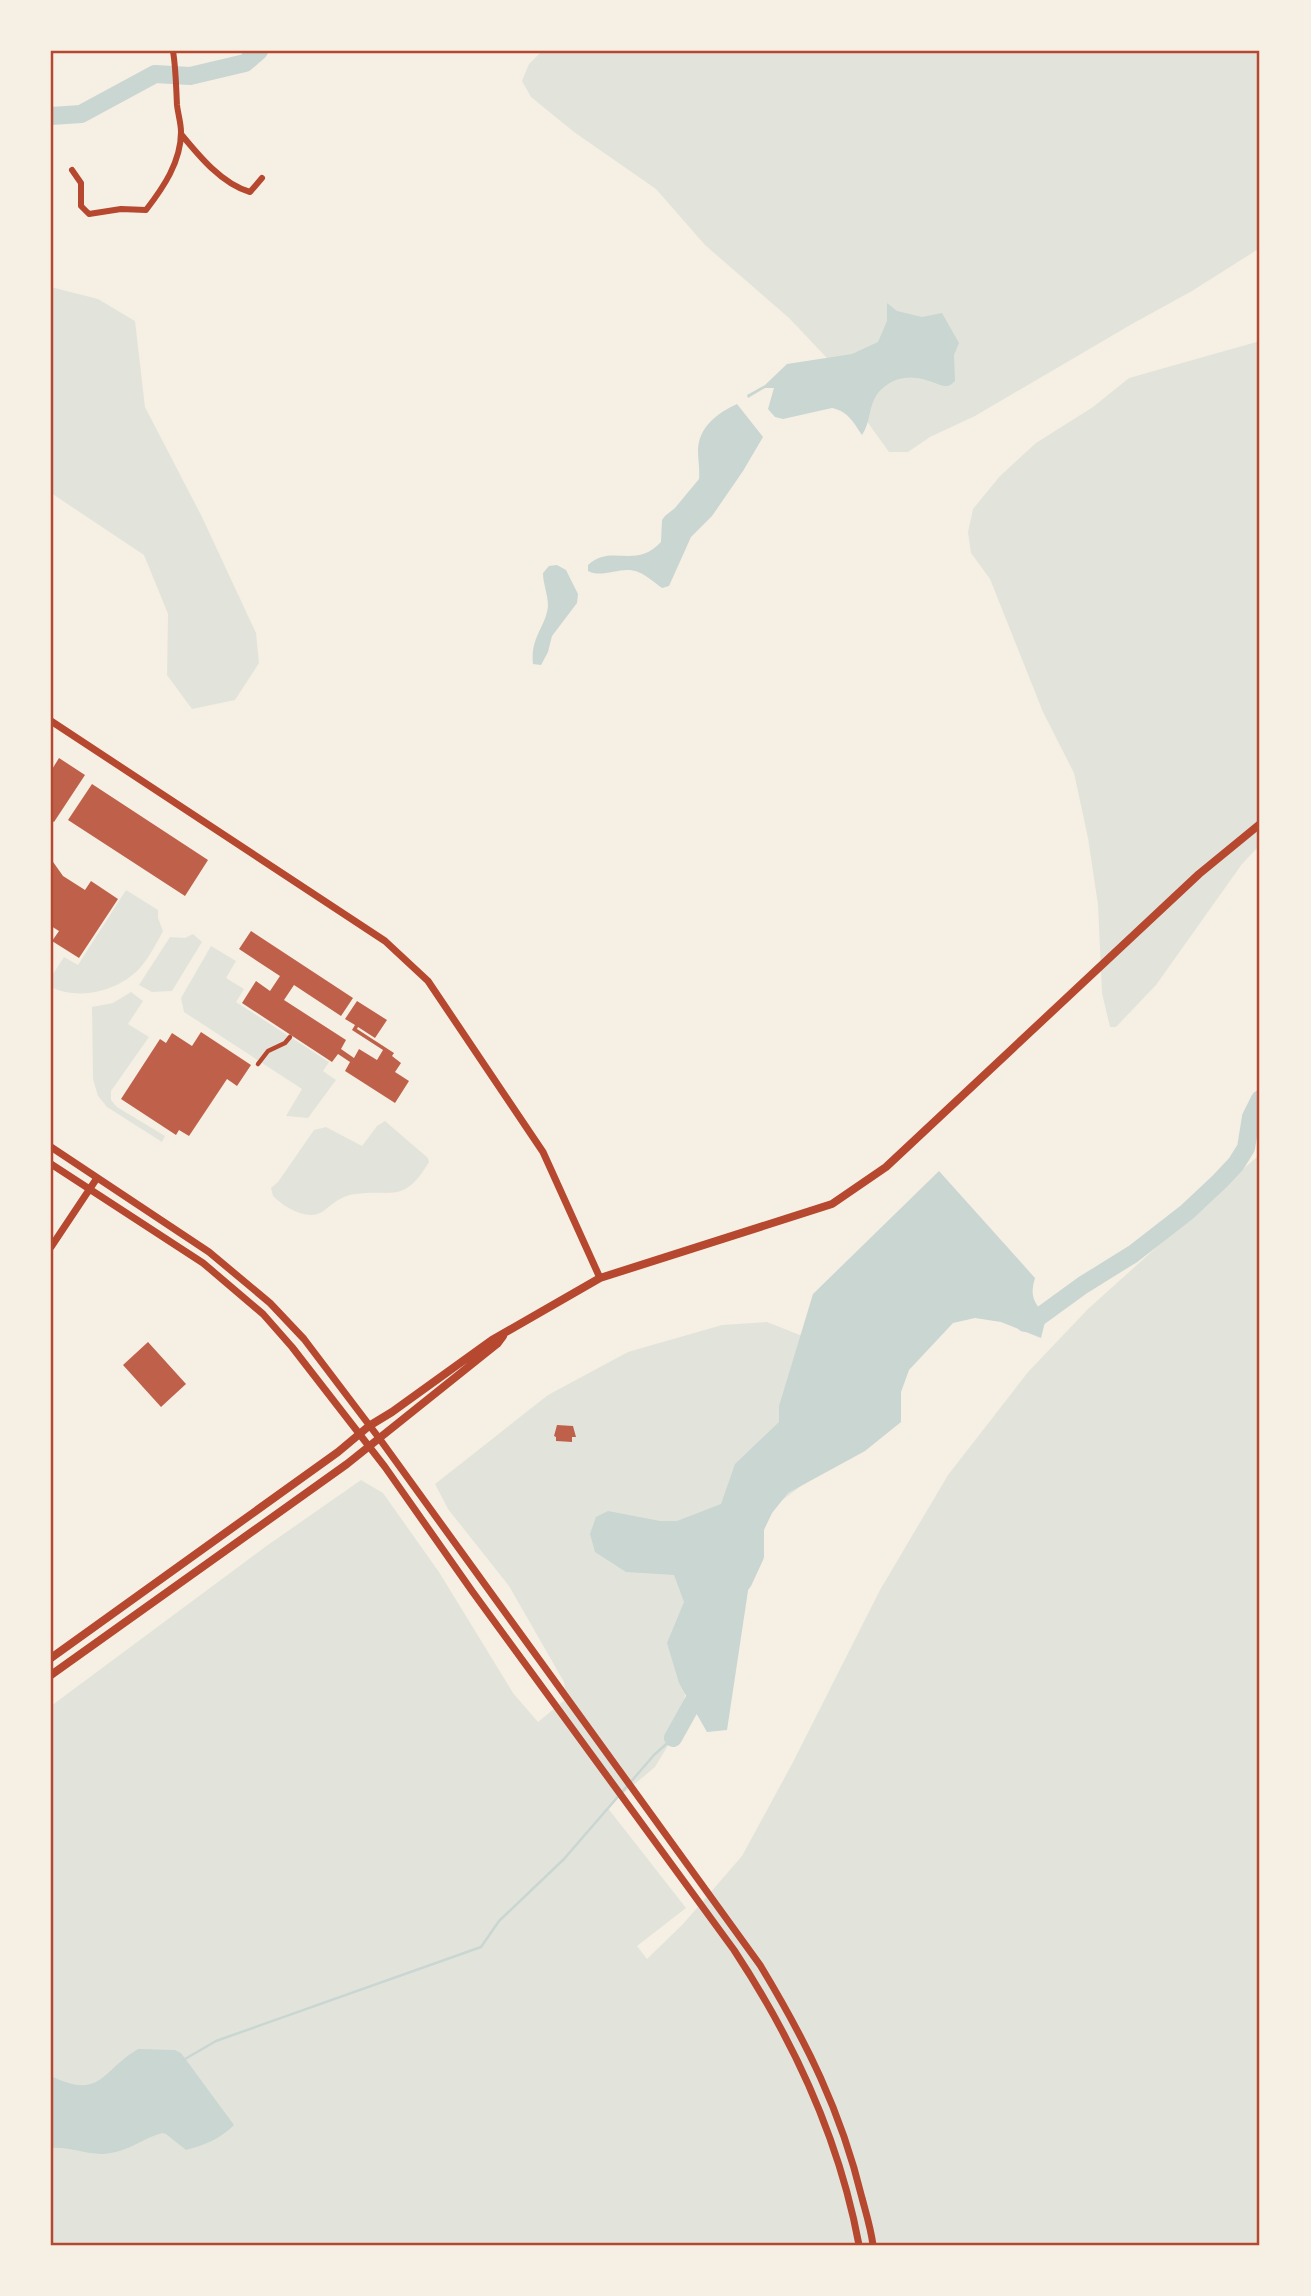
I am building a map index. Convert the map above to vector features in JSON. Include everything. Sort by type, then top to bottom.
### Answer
[{"type":"main road","points":[[51,1658],[315,1469],[369,1426],[531,1316],[600,1278],[832,1204],[855,1190],[886,1167],[1199,874],[1260,824]]},
{"type":"main road","points":[[51,1675],[368,1447],[497,1344],[505,1333]]},
{"type":"street","points":[[72,170],[81,183],[81,206],[89,214],[121,209],[146,210],[169,176],[181,134],[177,106],[177,70],[173,51]]},
{"type":"street","points":[[181,134],[199,156],[239,189],[250,192],[262,177]]},
{"type":"street","points":[[51,721],[385,940],[428,981],[543,1152],[600,1278]]},
{"type":"street","points":[[258,1064],[268,1051],[285,1043],[290,1037]]},
{"type":"street","points":[[51,1147],[209,1252],[240,1276],[304,1339],[379,1438],[760,1965],[792,2018],[820,2073],[852,2155],[873,2245]]},
{"type":"street","points":[[51,1164],[203,1263],[236,1290],[263,1314],[292,1347],[359,1434],[734,1950],[793,2048],[810,2084],[837,2160],[859,2245]]},
{"type":"street","points":[[51,1247],[97,1178]]},
{"type":"street","points":[[837,2160],[852,2155]]},
{"type":"shaded area","points":[[542,51],[1260,51],[1260,248],[1192,291],[975,416],[930,437],[908,452],[889,452],[853,402],[826,357],[789,318],[705,245],[656,189],[574,132],[531,97],[522,81],[529,64]]},
{"type":"shaded area","points":[[51,287],[98,299],[135,321],[145,407],[202,517],[256,633],[259,663],[235,700],[192,709],[167,675],[168,614],[144,555],[51,493]]},
{"type":"shaded area","points":[[887,303],[897,311],[922,317],[942,313],[959,343],[954,355],[955,381],[952,384],[943,386],[922,379],[908,378],[889,383],[875,398],[862,435],[847,415],[832,408],[783,419],[775,417],[768,409],[774,388],[765,388],[748,398],[747,395],[765,385],[787,364],[852,354],[878,342],[887,321]]},
{"type":"shaded area","points":[[1260,341],[1260,845],[1242,864],[1156,985],[1116,1027],[1110,1027],[1102,993],[1098,905],[1088,838],[1074,773],[1043,712],[990,579],[971,553],[968,532],[973,509],[1000,476],[1036,443],[1093,407],[1129,378]]},
{"type":"shaded area","points":[[737,404],[763,437],[712,516],[691,537],[669,586],[662,588],[632,570],[600,574],[588,571],[588,565],[597,559],[642,554],[661,542],[662,520],[699,479],[698,450],[702,434],[711,421]]},
{"type":"shaded area","points":[[557,565],[566,570],[578,594],[577,603],[552,636],[541,665],[533,664],[534,646],[548,606],[543,573],[549,566]]},
{"type":"shaded area","points":[[126,890],[158,910],[163,931],[143,965],[120,983],[98,992],[74,993],[51,987],[51,977],[64,957],[78,965]]},
{"type":"shaded area","points":[[193,934],[202,942],[172,991],[152,992],[139,985],[170,937],[185,938]]},
{"type":"shaded area","points":[[211,946],[236,961],[226,978],[244,989],[236,1002],[329,1062],[323,1071],[336,1080],[308,1118],[286,1116],[302,1089],[184,1012],[181,998]]},
{"type":"shaded area","points":[[131,992],[143,1001],[128,1024],[149,1037],[111,1091],[111,1100],[117,1107],[165,1136],[162,1142],[107,1107],[98,1096],[93,1079],[92,1007],[113,1003]]},
{"type":"shaded area","points":[[385,1121],[428,1158],[429,1162],[411,1185],[395,1192],[346,1196],[322,1212],[310,1215],[296,1212],[273,1196],[271,1188],[314,1130],[326,1127],[362,1146],[377,1126]]},
{"type":"shaded area","points":[[1260,1154],[1260,2245],[51,2245],[51,1706],[265,1547],[361,1480],[383,1493],[439,1572],[513,1693],[538,1722],[566,1699],[564,1682],[509,1586],[448,1509],[435,1484],[548,1395],[628,1352],[722,1325],[767,1322],[810,1339],[817,1474],[748,1526],[687,1686],[678,1729],[655,1767],[607,1807],[686,1908],[637,1946],[647,1959],[683,1924],[742,1856],[880,1590],[948,1475],[1028,1372],[1088,1309]]},
{"type":"shaded area","points":[[939,1171],[1035,1278],[1033,1295],[1046,1318],[1041,1338],[1001,1322],[975,1318],[953,1323],[909,1370],[901,1392],[901,1422],[865,1451],[788,1493],[772,1513],[754,1551],[727,1730],[707,1732],[679,1683],[667,1643],[684,1602],[674,1575],[626,1572],[595,1552],[590,1534],[596,1517],[608,1511],[660,1521],[677,1521],[721,1504],[735,1464],[779,1422],[779,1406],[813,1294]]},
{"type":"shaded area","points":[[138,2049],[175,2050],[181,2053],[234,2125],[212,2141],[186,2150],[162,2133],[124,2149],[104,2154],[51,2148],[51,2076],[68,2083],[90,2084]]},
{"type":"building","points":[[59,758],[85,775],[54,822],[51,820],[51,771]]},
{"type":"building","points":[[92,784],[208,860],[185,896],[68,820]]},
{"type":"building","points":[[51,859],[63,876],[85,890],[91,881],[118,899],[79,958],[52,941],[59,931],[51,926]]},
{"type":"building","points":[[251,931],[353,998],[341,1016],[294,985],[284,1000],[346,1040],[341,1049],[354,1058],[359,1049],[377,1060],[383,1050],[352,1030],[355,1025],[345,1019],[357,1001],[387,1020],[375,1038],[358,1027],[357,1029],[394,1053],[392,1056],[401,1063],[395,1072],[409,1081],[395,1103],[345,1071],[350,1062],[338,1054],[332,1062],[242,1003],[256,981],[270,991],[280,976],[239,949]]},
{"type":"building","points":[[201,1032],[251,1065],[237,1086],[227,1079],[189,1136],[179,1130],[176,1135],[121,1099],[160,1039],[166,1043],[172,1033],[192,1046]]},
{"type":"building","points":[[148,1342],[186,1384],[161,1407],[123,1365]]},
{"type":"building","points":[[557,1425],[573,1426],[576,1437],[572,1437],[572,1442],[556,1441],[554,1436]]},
{"type":"waterway","points":[[51,116],[81,114],[155,74],[190,76],[245,63],[259,51]]},
{"type":"waterway","points":[[1025,1323],[1032,1322],[1083,1285],[1133,1254],[1187,1212],[1220,1181],[1246,1148],[1251,1117],[1260,1099]]},
{"type":"waterway","points":[[743,1582],[755,1556],[755,1525]]},
{"type":"waterway","points":[[673,1738],[702,1686]]},
{"type":"waterway","points":[[185,2059],[216,2041],[481,1947],[499,1921],[564,1859],[654,1755],[673,1738]]}]
